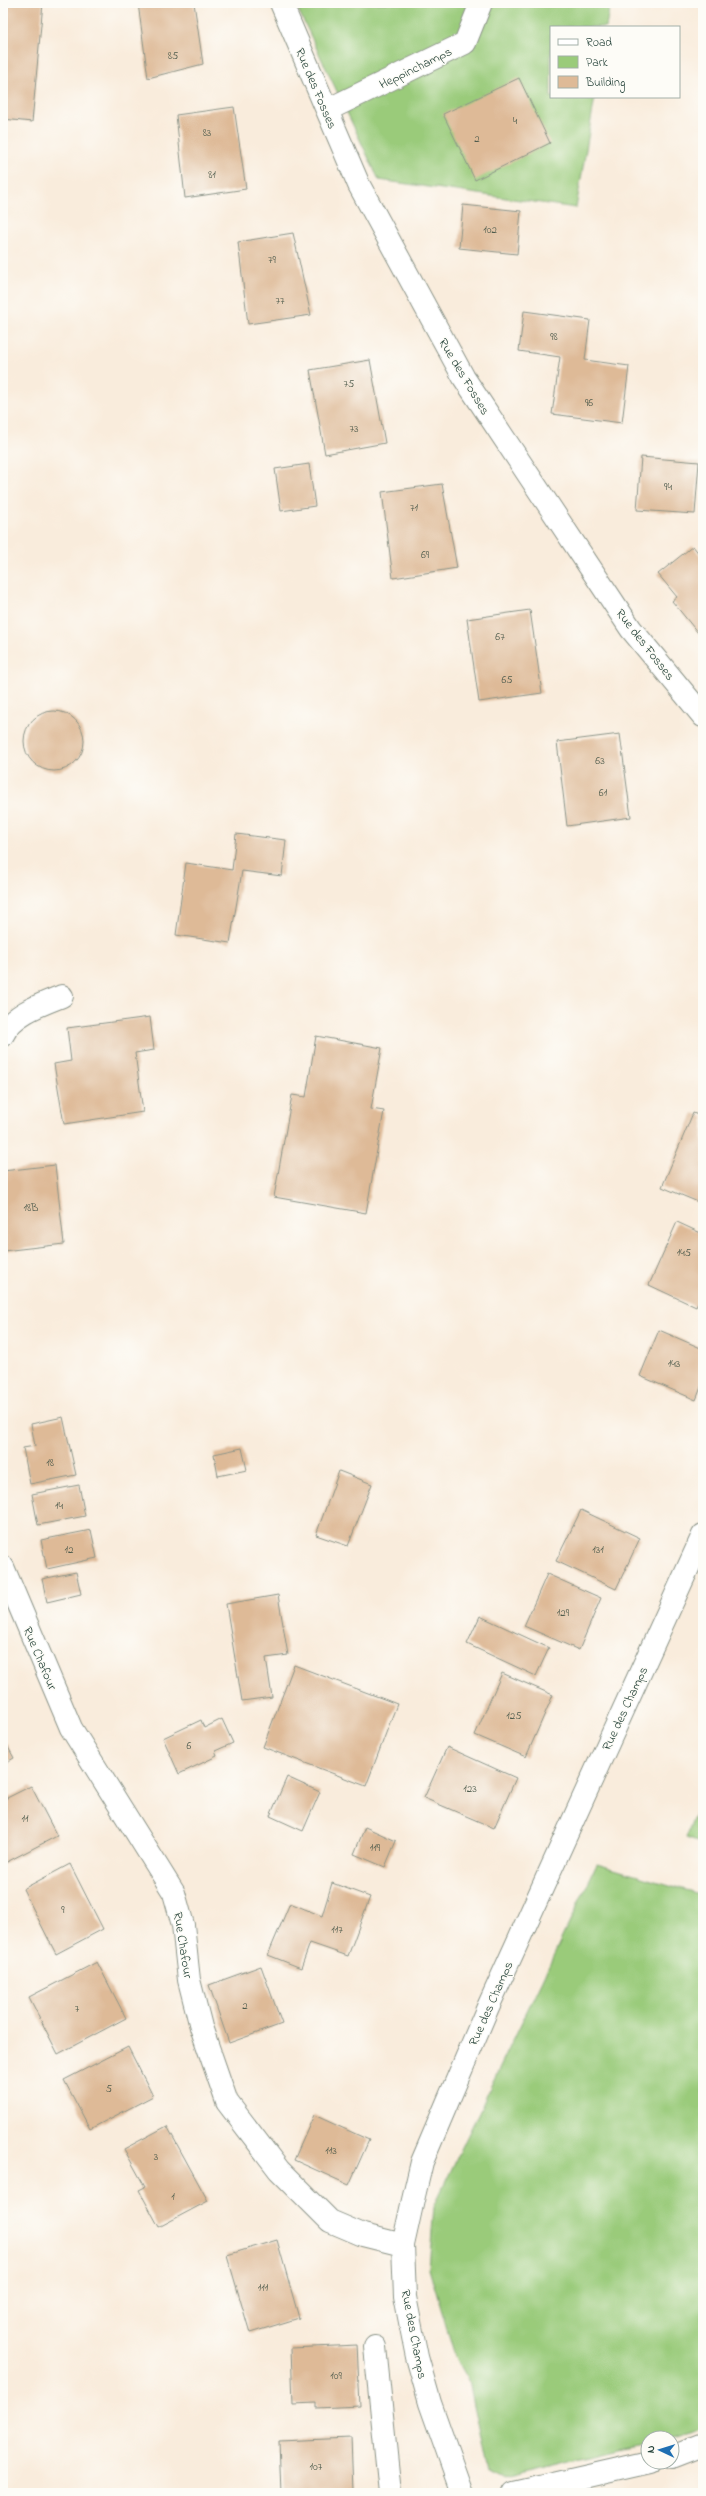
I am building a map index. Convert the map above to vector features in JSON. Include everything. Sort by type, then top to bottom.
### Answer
[{"type":"street","name":"Rue des Fosses","points":[[280,3],[359,185],[464,378],[631,629],[703,716]]},
{"type":"street","name":"Heppinchamps","points":[[327,110],[465,43],[480,3]]},
{"type":"street","points":[[3,1035],[6,1028],[31,1009],[62,996]]},
{"type":"street","name":"Rue des Champs","points":[[462,2493],[430,2403],[417,2357],[405,2297],[403,2245],[422,2162],[488,2007],[703,1535]]},
{"type":"street","name":"Rue Chafour","points":[[3,1567],[71,1728],[174,1893],[183,1925],[189,1980],[201,2027],[226,2102],[279,2170],[330,2221],[363,2235],[403,2245]]},
{"type":"street","points":[[375,2347],[390,2493]]},
{"type":"street","points":[[680,2454],[703,2445]]},
{"type":"street","points":[[514,2493],[640,2464]]},
{"type":"green space","points":[[295,3],[610,3],[606,26],[550,26],[550,98],[595,98],[576,208],[379,180]]},
{"type":"green space","points":[[703,1793],[703,1844],[686,1838]]},
{"type":"green space","points":[[597,1864],[703,1895],[703,2429],[680,2436],[680,2430],[640,2430],[640,2446],[507,2478],[488,2472],[469,2381],[455,2356],[429,2268],[434,2206]]},
{"type":"building","points":[[3,3],[43,3],[32,122],[3,119]]},
{"type":"building","points":[[138,3],[194,3],[203,64],[148,78]]},
{"type":"building","points":[[519,78],[550,143],[475,180],[443,114]]},
{"type":"building","points":[[234,107],[246,189],[185,198],[176,115]]},
{"type":"building","points":[[463,205],[521,211],[517,254],[459,248]]},
{"type":"building","points":[[293,233],[311,315],[248,324],[238,242]]},
{"type":"building","points":[[524,311],[590,320],[585,360],[629,366],[622,423],[552,414],[560,357],[519,351]]},
{"type":"building","points":[[370,360],[385,443],[325,454],[310,370]]},
{"type":"building","points":[[641,457],[699,462],[695,514],[637,510]]},
{"type":"building","points":[[309,464],[315,506],[281,511],[275,469]]},
{"type":"building","points":[[442,484],[457,568],[393,578],[382,492]]},
{"type":"building","points":[[693,546],[703,559],[703,629],[698,633],[672,601],[677,597],[658,574]]},
{"type":"building","points":[[530,610],[542,693],[479,702],[467,619]]},
{"type":"building","points":[[48,711],[60,711],[76,719],[82,729],[84,741],[82,753],[76,763],[60,771],[48,771],[32,763],[24,747],[24,735],[32,719]]},
{"type":"building","points":[[620,734],[631,817],[567,826],[557,742]]},
{"type":"building","points":[[236,834],[286,840],[282,876],[242,871],[230,943],[176,935],[186,863],[232,870]]},
{"type":"building","points":[[150,1017],[154,1050],[135,1053],[143,1112],[64,1124],[54,1064],[71,1061],[67,1028]]},
{"type":"building","points":[[316,1036],[382,1048],[371,1109],[384,1111],[366,1213],[274,1197],[292,1095],[306,1097]]},
{"type":"building","points":[[693,1113],[703,1117],[703,1204],[662,1187]]},
{"type":"building","points":[[55,1165],[64,1244],[3,1251],[3,1171]]},
{"type":"building","points":[[677,1222],[703,1234],[703,1292],[696,1307],[649,1285]]},
{"type":"building","points":[[659,1330],[703,1349],[703,1382],[696,1400],[640,1376]]},
{"type":"building","points":[[63,1417],[76,1475],[30,1484],[23,1448],[35,1446],[31,1424]]},
{"type":"building","points":[[242,1448],[247,1470],[218,1476],[214,1454]]},
{"type":"building","points":[[339,1471],[372,1484],[348,1546],[316,1535]]},
{"type":"building","points":[[79,1485],[85,1516],[38,1525],[32,1494]]},
{"type":"building","points":[[581,1510],[640,1538],[616,1589],[556,1561]]},
{"type":"building","points":[[91,1530],[97,1558],[47,1569],[41,1540]]},
{"type":"building","points":[[76,1572],[81,1594],[47,1602],[42,1579]]},
{"type":"building","points":[[547,1574],[601,1598],[579,1650],[524,1626]]},
{"type":"building","points":[[278,1595],[288,1655],[266,1658],[272,1697],[242,1701],[226,1604]]},
{"type":"building","points":[[480,1616],[549,1648],[536,1676],[467,1644]]},
{"type":"building","points":[[294,1665],[397,1704],[366,1786],[263,1747]]},
{"type":"building","points":[[502,1673],[553,1695],[526,1757],[475,1735]]},
{"type":"building","points":[[222,1719],[233,1743],[215,1751],[217,1756],[179,1774],[163,1738],[201,1720],[204,1728]]},
{"type":"building","points":[[3,1738],[14,1758],[3,1764]]},
{"type":"building","points":[[447,1747],[516,1778],[494,1828],[424,1798]]},
{"type":"building","points":[[287,1777],[320,1792],[303,1831],[270,1816]]},
{"type":"building","points":[[31,1786],[57,1836],[3,1864],[3,1800]]},
{"type":"building","points":[[365,1827],[396,1841],[385,1867],[354,1854]]},
{"type":"building","points":[[70,1864],[103,1929],[56,1954],[23,1889]]},
{"type":"building","points":[[332,1883],[370,1897],[348,1956],[310,1943],[301,1968],[268,1955],[290,1903],[322,1916]]},
{"type":"building","points":[[97,1962],[126,2018],[58,2054],[29,1997]]},
{"type":"building","points":[[261,1966],[282,2024],[229,2043],[209,1985]]},
{"type":"building","points":[[128,2047],[153,2096],[90,2129],[64,2080]]},
{"type":"building","points":[[314,2115],[369,2140],[349,2185],[294,2160]]},
{"type":"building","points":[[167,2126],[208,2201],[159,2227],[139,2190],[145,2187],[124,2149]]},
{"type":"building","points":[[277,2240],[299,2318],[250,2333],[227,2255]]},
{"type":"building","points":[[357,2345],[360,2406],[316,2408],[316,2403],[293,2404],[291,2348]]},
{"type":"building","points":[[351,2438],[353,2491],[281,2493],[279,2441]]}]
